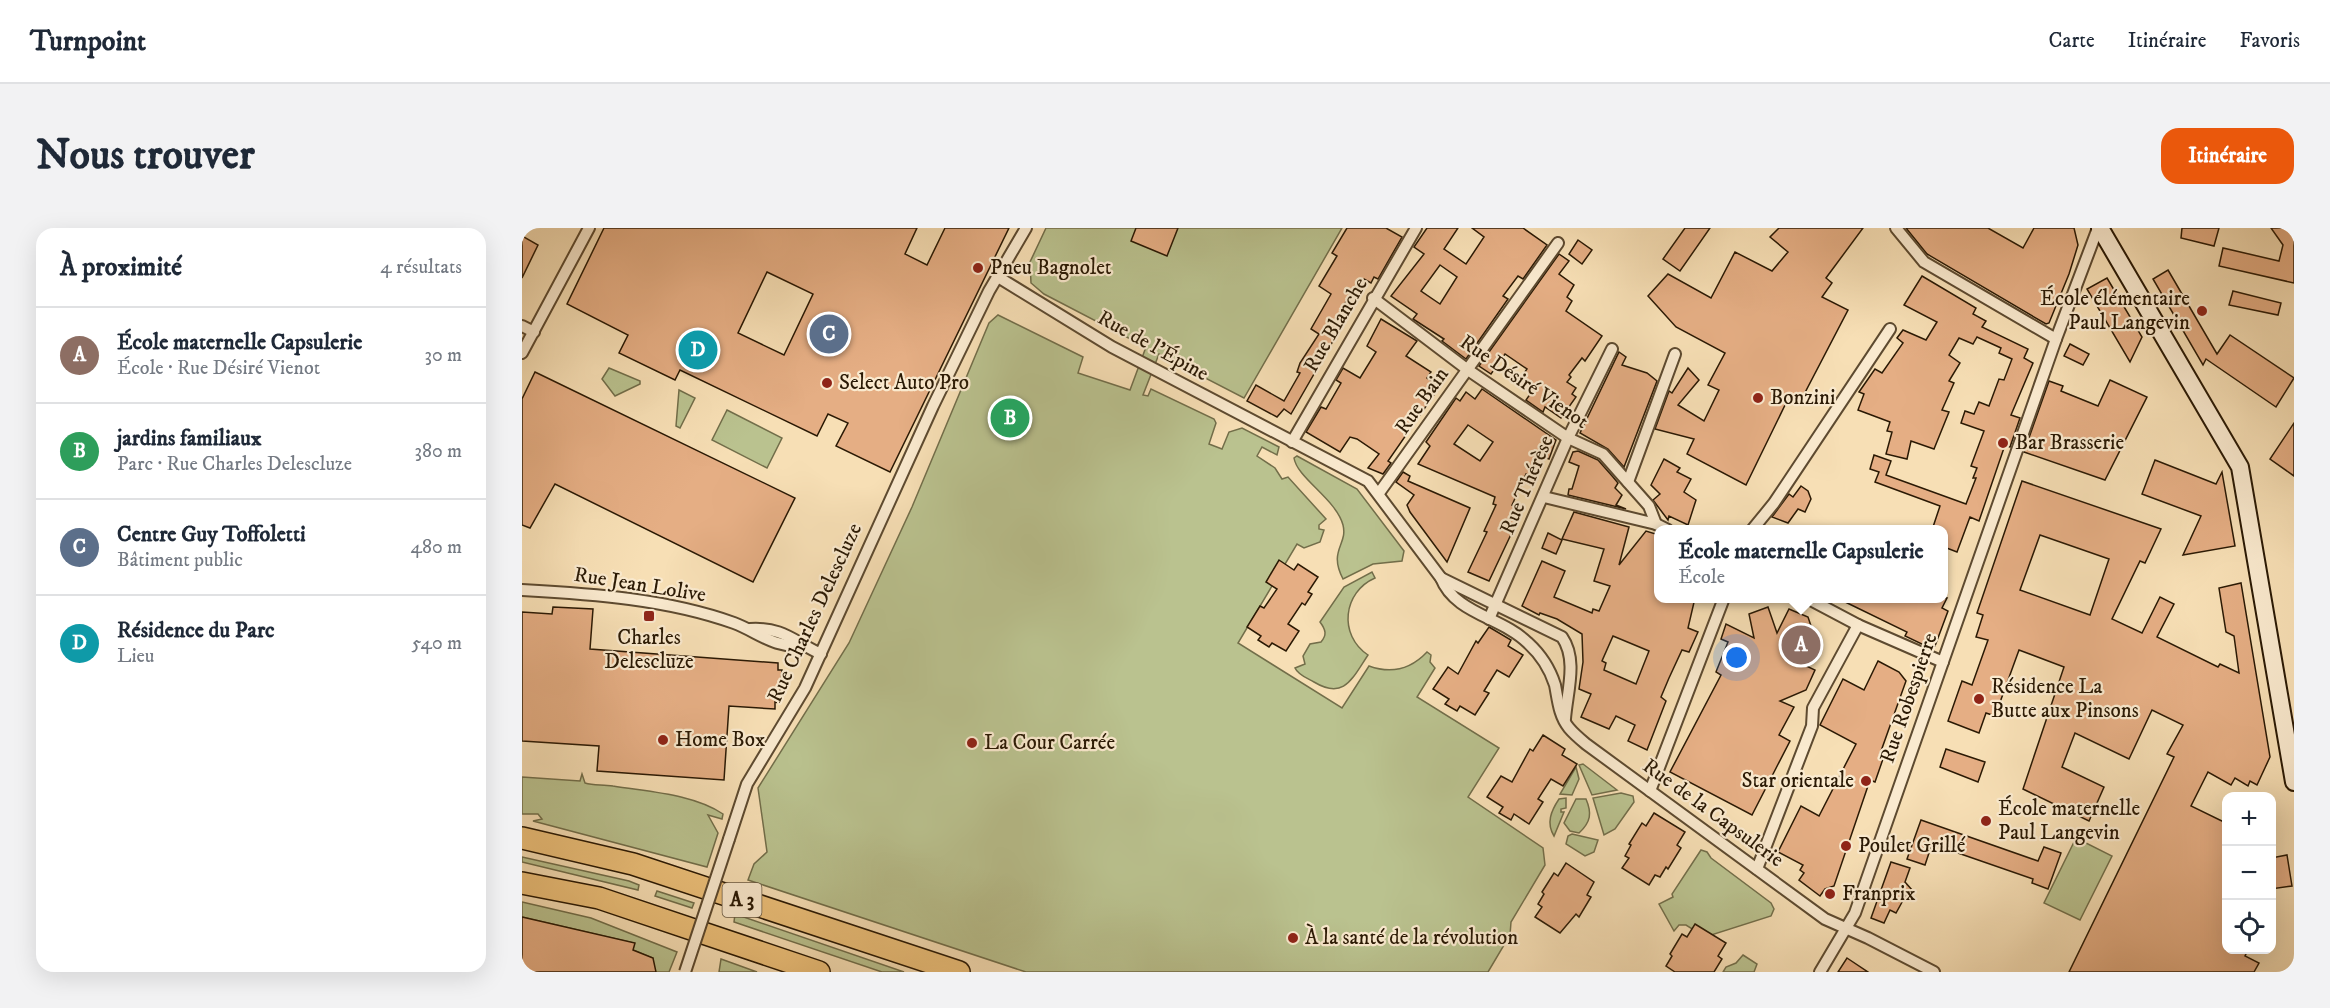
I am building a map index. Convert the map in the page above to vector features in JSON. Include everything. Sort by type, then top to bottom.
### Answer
[{"type":"highway","name":"A 3","points":[[522,838],[633,864],[960,972]]},
{"type":"highway","name":"A 3","points":[[522,883],[598,898],[819,972]]},
{"type":"main road","points":[[2099,228],[2240,467],[2294,782]]},
{"type":"street","points":[[522,353],[589,228]]},
{"type":"street","name":"Rue Charles Delescluze","points":[[685,972],[747,784],[805,688],[933,406],[989,291],[1026,228]]},
{"type":"street","name":"Rue Blanche","points":[[1292,442],[1373,298],[1416,228]]},
{"type":"street","points":[[1896,228],[1924,262],[2056,339]]},
{"type":"street","name":"Rue Robespierre","points":[[1820,972],[1855,913],[2056,339],[2099,228]]},
{"type":"street","name":"Rue Bain","points":[[1379,493],[1558,243]]},
{"type":"street","name":"Rue de l'Épine","points":[[998,277],[1112,347],[1292,442]]},
{"type":"street","name":"Rue Désiré Vienot","points":[[1373,298],[1468,370],[1568,438],[1603,454],[1649,506],[1656,524]]},
{"type":"street","points":[[522,326],[534,332]]},
{"type":"street","points":[[1756,525],[1774,503],[1890,329]]},
{"type":"street","name":"Rue Thérèse","points":[[1489,619],[1568,438],[1612,349]]},
{"type":"street","points":[[1628,482],[1675,354]]},
{"type":"street","name":"Rue de la Capsulerie","points":[[1292,442],[1368,481],[1441,578],[1446,591],[1526,641],[1541,657],[1554,683],[1559,708],[1569,728],[1586,744],[1825,919],[1934,972]]},
{"type":"street","points":[[1544,497],[1656,524]]},
{"type":"street","name":"Rue de la Capsulerie","points":[[1441,578],[1562,638],[1569,648],[1571,662],[1565,720]]},
{"type":"street","name":"Rue Jean Lolive","points":[[522,590],[641,601],[718,618],[750,629],[769,628],[791,635],[802,645],[821,654]]},
{"type":"street","points":[[1650,791],[1722,603]]},
{"type":"street","points":[[1816,603],[1858,625],[1942,662]]},
{"type":"street","points":[[1756,869],[1812,726],[1813,708],[1858,625]]},
{"type":"green space","points":[[1046,228],[1342,228],[1244,398],[1159,354],[1143,395],[1148,396],[1151,389],[1214,419],[1216,423],[1209,444],[1222,449],[1229,432],[1242,428],[1279,447],[1277,455],[1262,447],[1257,456],[1275,468],[1282,479],[1288,477],[1326,519],[1319,525],[1319,529],[1324,530],[1320,542],[1304,548],[1297,544],[1238,643],[1342,708],[1369,666],[1393,670],[1407,666],[1427,652],[1431,655],[1430,662],[1435,668],[1417,697],[1499,748],[1468,797],[1543,848],[1545,865],[1511,922],[1510,935],[1488,972],[1026,972],[748,880],[754,864],[767,852],[758,788],[849,643],[912,507],[989,323],[998,315],[1083,357],[1078,373],[1130,390],[1146,347],[1044,294],[1031,283],[1030,262]]},
{"type":"green space","points":[[609,368],[640,381],[640,384],[615,396],[602,379]]},
{"type":"green space","points":[[679,390],[695,398],[680,428],[676,426]]},
{"type":"green space","points":[[727,410],[782,438],[767,468],[712,440]]},
{"type":"green space","points":[[1297,456],[1357,489],[1404,551],[1402,561],[1373,564],[1343,579],[1337,561],[1344,532],[1343,525],[1333,506],[1297,466],[1294,458]]},
{"type":"green space","points":[[1372,572],[1375,578],[1356,593],[1348,614],[1352,636],[1358,647],[1368,655],[1357,672],[1346,684],[1333,689],[1324,687],[1300,674],[1295,668],[1305,664],[1303,656],[1310,644],[1321,642],[1323,639],[1325,632],[1320,622],[1344,587]]},
{"type":"green space","points":[[1583,764],[1617,790],[1592,795],[1579,765]]},
{"type":"green space","points":[[1576,767],[1579,779],[1572,795],[1560,794]]},
{"type":"green space","points":[[582,774],[585,783],[685,798],[723,814],[722,819],[708,815],[718,833],[707,867],[533,821],[542,819],[538,814],[522,814],[522,777],[580,781]]},
{"type":"green space","points":[[1621,793],[1633,796],[1634,802],[1615,829],[1604,835],[1593,798]]},
{"type":"green space","points":[[1566,798],[1566,808],[1561,809],[1561,812],[1564,812],[1554,836],[1550,826],[1552,813],[1559,799]]},
{"type":"green space","points":[[1576,799],[1586,799],[1590,813],[1586,825],[1579,833],[1570,831],[1564,823]]},
{"type":"green space","points":[[1572,834],[1598,840],[1594,852],[1585,856],[1566,844],[1568,836]]},
{"type":"green space","points":[[2076,838],[2112,856],[2080,920],[2044,903]]},
{"type":"green space","points":[[1701,850],[1707,852],[1711,858],[1771,903],[1774,909],[1771,916],[1705,937],[1686,925],[1679,925],[1674,931],[1659,904],[1673,897],[1672,894]]},
{"type":"green space","points":[[522,857],[629,881],[639,885],[638,890],[522,862]]},
{"type":"green space","points":[[657,891],[694,903],[692,908],[655,896]]},
{"type":"green space","points":[[522,902],[591,918],[677,952],[669,972],[654,972],[653,958],[633,950],[634,943],[522,917]]},
{"type":"green space","points":[[735,914],[904,972],[882,972],[734,922]]},
{"type":"green space","points":[[1743,955],[1757,964],[1754,972],[1723,972],[1726,967],[1736,963]]},
{"type":"green space","points":[[721,959],[757,972],[719,972]]},
{"type":"building","points":[[604,228],[917,228],[905,254],[927,265],[945,228],[1009,228],[890,472],[836,446],[848,423],[828,414],[817,436],[680,370],[675,380],[619,353],[628,335],[567,304]],"holes":[[[767,272],[813,294],[784,355],[738,333]]]},
{"type":"building","points":[[1136,228],[1178,228],[1167,256],[1131,241]]},
{"type":"building","points":[[1347,228],[1386,228],[1402,237],[1378,279],[1374,277],[1371,283],[1364,279],[1353,296],[1350,294],[1338,316],[1341,318],[1333,332],[1337,334],[1291,414],[1284,409],[1277,417],[1247,401],[1256,385],[1284,401],[1300,373],[1297,372],[1300,363],[1319,334],[1311,329],[1331,294],[1319,286],[1337,256],[1332,253]]},
{"type":"building","points":[[1427,228],[1458,228],[1444,249],[1466,264],[1484,237],[1472,228],[1523,228],[1547,245],[1523,279],[1518,276],[1503,296],[1508,299],[1466,359],[1442,341],[1444,339],[1413,319],[1417,314],[1391,296],[1424,254],[1414,247]],"holes":[[[1440,265],[1457,277],[1440,304],[1421,291]]]},
{"type":"building","points":[[1685,228],[1710,228],[1680,271],[1663,259]]},
{"type":"building","points":[[1779,228],[1863,228],[1826,278],[1832,283],[1822,297],[1848,310],[1799,404],[1788,399],[1746,485],[1687,454],[1694,439],[1655,429],[1669,391],[1672,393],[1688,368],[1699,380],[1678,405],[1704,421],[1719,390],[1708,385],[1725,353],[1676,327],[1648,296],[1668,274],[1711,298],[1735,252],[1772,271],[1788,252],[1770,237]]},
{"type":"building","points":[[1906,228],[1988,228],[2023,248],[2034,228],[2074,228],[2078,245],[2069,274],[2049,323],[2046,324],[1927,254]]},
{"type":"building","points":[[2182,228],[2219,228],[2214,246],[2181,238]]},
{"type":"building","points":[[2271,228],[2294,228],[2294,283],[2219,266],[2223,248],[2279,261],[2283,245]]},
{"type":"building","points":[[522,236],[538,245],[522,278]]},
{"type":"building","points":[[1578,240],[1592,250],[1582,264],[1569,254]]},
{"type":"building","points":[[1559,254],[1569,261],[1559,274],[1574,285],[1567,297],[1572,301],[1566,311],[1602,336],[1585,361],[1582,358],[1569,375],[1571,377],[1567,382],[1576,388],[1572,394],[1576,397],[1561,418],[1545,407],[1543,412],[1526,400],[1533,390],[1520,379],[1527,369],[1505,354],[1491,374],[1479,366]]},
{"type":"building","points":[[2168,270],[2217,354],[2230,335],[2294,378],[2276,407],[2206,359],[2203,365],[2153,279]]},
{"type":"building","points":[[1922,276],[1976,308],[1973,314],[1986,321],[1982,327],[2028,349],[2024,358],[2033,363],[2011,415],[2020,418],[2010,447],[2005,445],[1979,521],[1970,517],[1957,552],[1948,549],[1948,525],[1934,525],[1940,506],[1875,482],[1879,472],[1870,469],[1874,455],[1891,461],[1886,475],[1966,504],[1976,478],[1973,478],[1977,468],[1971,466],[1984,431],[1961,423],[1965,411],[1974,414],[1979,402],[1989,406],[1999,379],[2004,380],[2012,359],[1999,353],[2001,348],[1977,337],[1973,344],[1959,338],[1949,355],[1960,363],[1949,381],[1954,383],[1942,410],[1949,412],[1934,449],[1911,441],[1907,459],[1886,454],[1892,432],[1887,431],[1890,422],[1858,410],[1864,394],[1859,392],[1875,369],[1882,373],[1903,343],[1897,338],[1903,330],[1926,340],[1937,322],[1904,305]]},
{"type":"building","points":[[2107,278],[2142,337],[2130,362],[2087,289]]},
{"type":"building","points":[[2233,291],[2281,303],[2278,315],[2229,305]]},
{"type":"building","points":[[1381,319],[1417,341],[1406,356],[1431,372],[1427,378],[1440,386],[1388,461],[1391,463],[1383,474],[1368,468],[1379,454],[1357,439],[1350,437],[1340,452],[1306,432],[1321,407],[1326,409],[1341,383],[1336,380],[1343,368],[1360,378],[1376,352],[1367,346]]},
{"type":"building","points":[[2070,344],[2089,354],[2083,365],[2064,356]]},
{"type":"building","points":[[1619,352],[1626,357],[1622,365],[1647,373],[1657,381],[1624,467],[1608,449],[1580,433]]},
{"type":"building","points":[[535,372],[795,498],[753,582],[555,484],[530,528],[522,525],[522,399]]},
{"type":"building","points":[[2110,380],[2147,397],[2105,480],[2024,452],[2049,381],[2063,386],[2061,391],[2098,406]]},
{"type":"building","points":[[1482,389],[1556,440],[1549,459],[1539,455],[1530,476],[1526,474],[1512,505],[1521,509],[1489,581],[1468,572],[1487,532],[1484,531],[1496,505],[1493,504],[1495,497],[1418,464],[1430,446],[1426,442],[1456,398],[1460,401],[1466,392],[1475,399]],"holes":[[[1468,425],[1493,442],[1480,461],[1454,444]]]},
{"type":"building","points":[[2294,423],[2294,476],[2270,459]]},
{"type":"building","points":[[1578,451],[1598,460],[1618,483],[1615,488],[1622,495],[1616,505],[1626,509],[1568,495],[1579,466],[1569,462],[1573,452]]},
{"type":"building","points":[[1664,459],[1680,468],[1677,472],[1691,479],[1684,492],[1696,500],[1688,525],[1669,516],[1668,520],[1653,500],[1660,494],[1651,485]]},
{"type":"building","points":[[2155,460],[2216,484],[2222,472],[2235,546],[2183,555],[2201,516],[2142,494]]},
{"type":"building","points":[[1403,472],[1410,476],[1408,481],[1470,508],[1447,562],[1410,512],[1407,505],[1414,495],[1396,482]]},
{"type":"building","points":[[2022,481],[2161,529],[2145,563],[2140,561],[2112,619],[2142,633],[2160,597],[2174,604],[2157,637],[2218,667],[2220,664],[2239,673],[2234,636],[2226,632],[2219,588],[2241,583],[2270,757],[2257,785],[2250,781],[2248,786],[2235,778],[2231,785],[2208,772],[2191,806],[2222,821],[2222,954],[2246,954],[2245,956],[2259,963],[2254,972],[2069,972],[2174,757],[2167,754],[2183,725],[2152,710],[2129,759],[2075,733],[2062,767],[2104,787],[2089,821],[2023,789],[2064,667],[2019,650],[1995,716],[1986,713],[1979,733],[1948,721],[1962,681],[1972,685],[1988,640],[1976,637],[1983,615],[1977,613]],"holes":[[[2040,535],[2109,559],[2090,615],[2020,590]]]},
{"type":"building","points":[[1801,486],[1808,491],[1811,499],[1805,512],[1798,509],[1788,523],[1772,517],[1789,494],[1793,497]]},
{"type":"building","points":[[1574,512],[1629,527],[1619,565],[1646,531],[1654,533],[1654,603],[1694,603],[1688,628],[1698,632],[1689,652],[1682,650],[1669,678],[1661,697],[1666,701],[1647,750],[1628,741],[1635,725],[1616,716],[1609,729],[1581,717],[1591,694],[1579,689],[1583,662],[1582,634],[1557,619],[1540,613],[1539,615],[1522,606],[1542,561],[1565,571],[1554,597],[1592,613],[1593,609],[1599,611],[1610,586],[1594,581],[1604,549],[1562,539]],"holes":[[[1613,636],[1649,651],[1636,684],[1604,670],[1606,663],[1602,661]]]},
{"type":"building","points":[[1548,533],[1562,540],[1556,554],[1542,548]]},
{"type":"building","points":[[1279,560],[1294,570],[1298,564],[1318,577],[1308,592],[1312,594],[1305,605],[1302,603],[1288,624],[1299,631],[1286,651],[1272,643],[1269,647],[1258,640],[1261,636],[1247,627],[1260,606],[1264,608],[1277,589],[1266,582]]},
{"type":"building","points":[[1847,603],[1944,603],[1942,608],[1948,611],[1935,646],[1930,648],[1905,636],[1907,632]]},
{"type":"building","name":"Home Box","points":[[553,607],[593,609],[590,649],[778,663],[778,670],[782,670],[779,703],[775,702],[775,709],[729,706],[724,780],[597,771],[599,746],[522,741],[522,612],[552,614]]},
{"type":"building","points":[[1768,607],[1777,633],[1789,609],[1808,617],[1815,638],[1802,664],[1815,670],[1806,690],[1780,701],[1794,707],[1779,735],[1790,741],[1752,815],[1670,772],[1721,675],[1716,672],[1728,642],[1721,639],[1726,624],[1754,638],[1749,614]]},
{"type":"building","points":[[1489,627],[1511,640],[1508,646],[1523,655],[1509,677],[1497,670],[1484,691],[1489,693],[1475,715],[1460,706],[1457,711],[1445,704],[1449,699],[1433,689],[1448,667],[1458,674],[1476,641],[1478,643]]},
{"type":"building","points":[[1878,661],[1899,672],[1906,681],[1880,754],[1884,756],[1875,782],[1870,780],[1834,886],[1825,889],[1820,896],[1799,880],[1804,873],[1800,870],[1803,865],[1778,852],[1801,806],[1819,816],[1856,744],[1820,725],[1843,679],[1864,690]]},
{"type":"building","points":[[1543,735],[1565,749],[1562,755],[1577,764],[1563,786],[1551,779],[1538,799],[1543,802],[1529,824],[1514,814],[1511,820],[1499,813],[1503,807],[1487,797],[1501,776],[1512,782],[1530,749],[1533,751]]},
{"type":"building","points":[[1946,749],[1985,762],[1978,782],[1940,767]]},
{"type":"building","points":[[1654,813],[1685,832],[1677,845],[1681,848],[1668,869],[1666,867],[1660,877],[1655,875],[1649,885],[1622,868],[1629,858],[1625,856],[1631,845],[1629,844],[1642,823],[1646,826]]},
{"type":"building","points":[[1921,820],[2038,861],[2044,847],[2061,853],[2048,889],[2032,883],[2033,879],[1932,844],[1925,865],[1907,859]]},
{"type":"building","points":[[2287,855],[2292,886],[2276,888],[2276,857]]},
{"type":"building","points":[[1891,862],[1910,868],[1905,882],[1913,891],[1906,895],[1896,913],[1890,910],[1884,923],[1871,918]]},
{"type":"building","points":[[1566,863],[1594,882],[1587,895],[1591,897],[1579,917],[1576,914],[1560,933],[1535,917],[1542,907],[1538,904],[1544,894],[1542,892],[1554,873],[1558,876]]},
{"type":"building","points":[[522,917],[635,943],[633,950],[653,958],[656,972],[522,972]]},
{"type":"building","points":[[1695,924],[1726,943],[1718,956],[1722,959],[1714,972],[1675,972],[1666,966],[1672,956],[1670,954],[1682,934],[1687,937]]},
{"type":"building","points":[[1847,958],[1868,972],[1838,972]]},
{"type":"place","name":"Pneu Bagnolet","points":[[978,268]]},
{"type":"place","name":"École élémentaire Paul Langevin","points":[[2202,311]]},
{"type":"place","name":"Centre Guy Toffoletti","points":[[829,334]]},
{"type":"place","name":"Résidence du Parc","points":[[698,350]]},
{"type":"place","name":"Select Auto Pro","points":[[827,383]]},
{"type":"place","name":"Bonzini","points":[[1758,398]]},
{"type":"place","name":"jardins familiaux","points":[[1010,418]]},
{"type":"place","name":"Bar Brasserie","points":[[2003,443]]},
{"type":"place","name":"Charles Delescluze","points":[[649,616]]},
{"type":"place","name":"École maternelle Capsulerie","points":[[1801,645]]},
{"type":"place","name":"Résidence La Butte aux Pinsons","points":[[1979,699]]},
{"type":"place","name":"Home Box","points":[[663,740]]},
{"type":"place","name":"La Cour Carrée","points":[[972,743]]},
{"type":"place","name":"Star orientale","points":[[1866,781]]},
{"type":"place","name":"École maternelle Paul Langevin","points":[[1986,821]]},
{"type":"place","name":"Poulet Grillé","points":[[1846,846]]},
{"type":"place","name":"Franprix","points":[[1830,894]]},
{"type":"place","name":"À la santé de la révolution","points":[[1293,938]]}]
